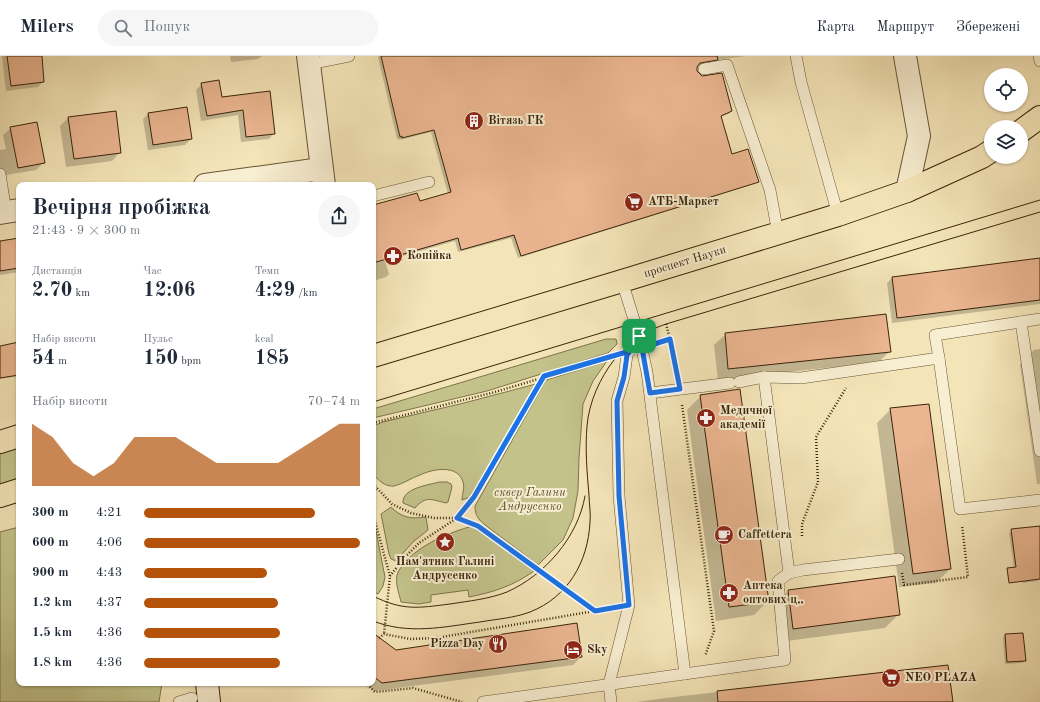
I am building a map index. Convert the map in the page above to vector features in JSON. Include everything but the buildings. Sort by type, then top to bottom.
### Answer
[{"type":"main road","points":[[1028,126],[1040,117]]},
{"type":"main road","name":"проспект Науки","points":[[376,355],[838,215],[907,191],[984,156]]},
{"type":"main road","points":[[0,442],[16,437]]},
{"type":"main road","points":[[0,496],[16,491]]},
{"type":"street","points":[[905,56],[919,136],[907,191]]},
{"type":"street","points":[[250,182],[323,177],[308,60]]},
{"type":"lane","points":[[308,60],[349,56]]},
{"type":"lane","points":[[796,56],[801,82],[838,215]]},
{"type":"lane","points":[[1039,56],[1040,61]]},
{"type":"lane","points":[[704,70],[727,65],[770,190],[778,234]]},
{"type":"lane","points":[[0,174],[8,212]]},
{"type":"lane","points":[[376,195],[429,182]]},
{"type":"lane","points":[[622,281],[639,336],[650,393],[685,674]]},
{"type":"lane","points":[[1040,319],[934,335],[939,358],[960,509],[1040,500]]},
{"type":"lane","points":[[1021,322],[1040,451]]},
{"type":"lane","points":[[611,702],[609,684],[629,605],[619,496],[617,401],[624,377],[627,355],[639,336]]},
{"type":"lane","points":[[650,393],[735,383],[764,377],[801,378],[939,358]]},
{"type":"lane","points":[[764,377],[789,573]]},
{"type":"lane","points":[[484,702],[785,660],[778,581],[789,573],[803,570],[899,559]]},
{"type":"lane","points":[[179,702],[202,694]]},
{"type":"path","points":[[666,324],[680,389],[714,631],[700,672]]},
{"type":"path","points":[[642,348],[670,339]]},
{"type":"path","points":[[376,422],[495,392],[630,351]]},
{"type":"path","points":[[803,570],[802,524],[818,482],[816,437],[856,370]]},
{"type":"path","points":[[390,576],[404,558],[419,543],[457,518],[474,497],[544,376]]},
{"type":"path","points":[[376,487],[392,504],[412,513],[434,518],[457,518],[478,526],[595,611]]},
{"type":"path","points":[[899,559],[904,585],[968,577],[960,509]]},
{"type":"path","points":[[376,525],[390,576],[384,634],[379,638]]},
{"type":"path","points":[[384,634],[410,640],[436,638],[629,605]]},
{"type":"path","points":[[368,686],[375,692],[413,688],[462,702]]},
{"type":"green space","points":[[606,339],[616,339],[617,344],[608,353],[487,391],[376,417],[376,408]]},
{"type":"green space","name":"сквер Галини Андрусенко","points":[[607,361],[593,381],[583,404],[578,491],[573,518],[563,540],[538,565],[483,523],[476,514],[475,506],[546,380]]},
{"type":"green space","name":"сквер Галини Андрусенко","points":[[536,384],[470,497],[462,500],[464,484],[456,472],[450,470],[431,471],[394,486],[379,481],[376,478],[376,425]]},
{"type":"green space","points":[[16,448],[16,479],[0,484],[0,452]]},
{"type":"green space","points":[[439,482],[447,482],[451,484],[452,487],[448,502],[426,500],[415,508],[403,503],[404,498],[411,491]]},
{"type":"green space","points":[[391,507],[403,516],[416,518],[426,517],[428,530],[413,542],[396,561],[391,559],[389,554],[381,514]]},
{"type":"green space","name":"сквер Галини Андрусенко","points":[[472,526],[534,571],[495,591],[478,595],[469,597],[468,590],[431,595],[431,602],[419,604],[401,602],[397,576],[399,570],[407,560],[429,543]]},
{"type":"green space","points":[[16,528],[16,686],[162,686],[159,702],[0,702],[0,532]]},
{"type":"green space","points":[[376,531],[385,577],[383,586],[378,594],[376,593]]},
{"type":"tram line","points":[[376,401],[1040,200]]},
{"type":"tram line","points":[[376,622],[400,628],[426,629],[505,618],[530,612],[555,597],[565,587],[574,576],[580,564],[588,537],[590,515],[586,460],[586,435],[590,408],[600,382],[614,360],[625,348],[644,334],[666,324],[1040,212]]},
{"type":"tram line","points":[[376,597],[402,606],[429,607],[479,600],[507,592],[534,576],[558,553],[575,526],[585,496]]},
{"type":"place","name":"Вітязь ГК","points":[[474,121]]},
{"type":"place","name":"АТБ-Маркет","points":[[634,202]]},
{"type":"place","name":"Копійка","points":[[393,256]]},
{"type":"place","name":"Медичної академії","points":[[706,418]]},
{"type":"place","name":"Caffettera","points":[[724,535]]},
{"type":"place","name":"Пам'ятник Галині Андрусенко","points":[[445,542]]},
{"type":"place","name":"Аптека оптових ц‥","points":[[729,593]]},
{"type":"place","name":"Pizza Day","points":[[498,644]]},
{"type":"place","name":"Sky","points":[[573,650]]},
{"type":"place","name":"NEO PLAZA","points":[[891,678]]},
{"type":"route","points":[[639,336],[630,351],[544,376],[474,497],[457,518],[478,526],[595,611],[629,605],[619,496],[617,401],[624,377],[627,355],[630,351],[642,348],[650,393],[680,389],[670,339],[642,348],[639,336]]}]
